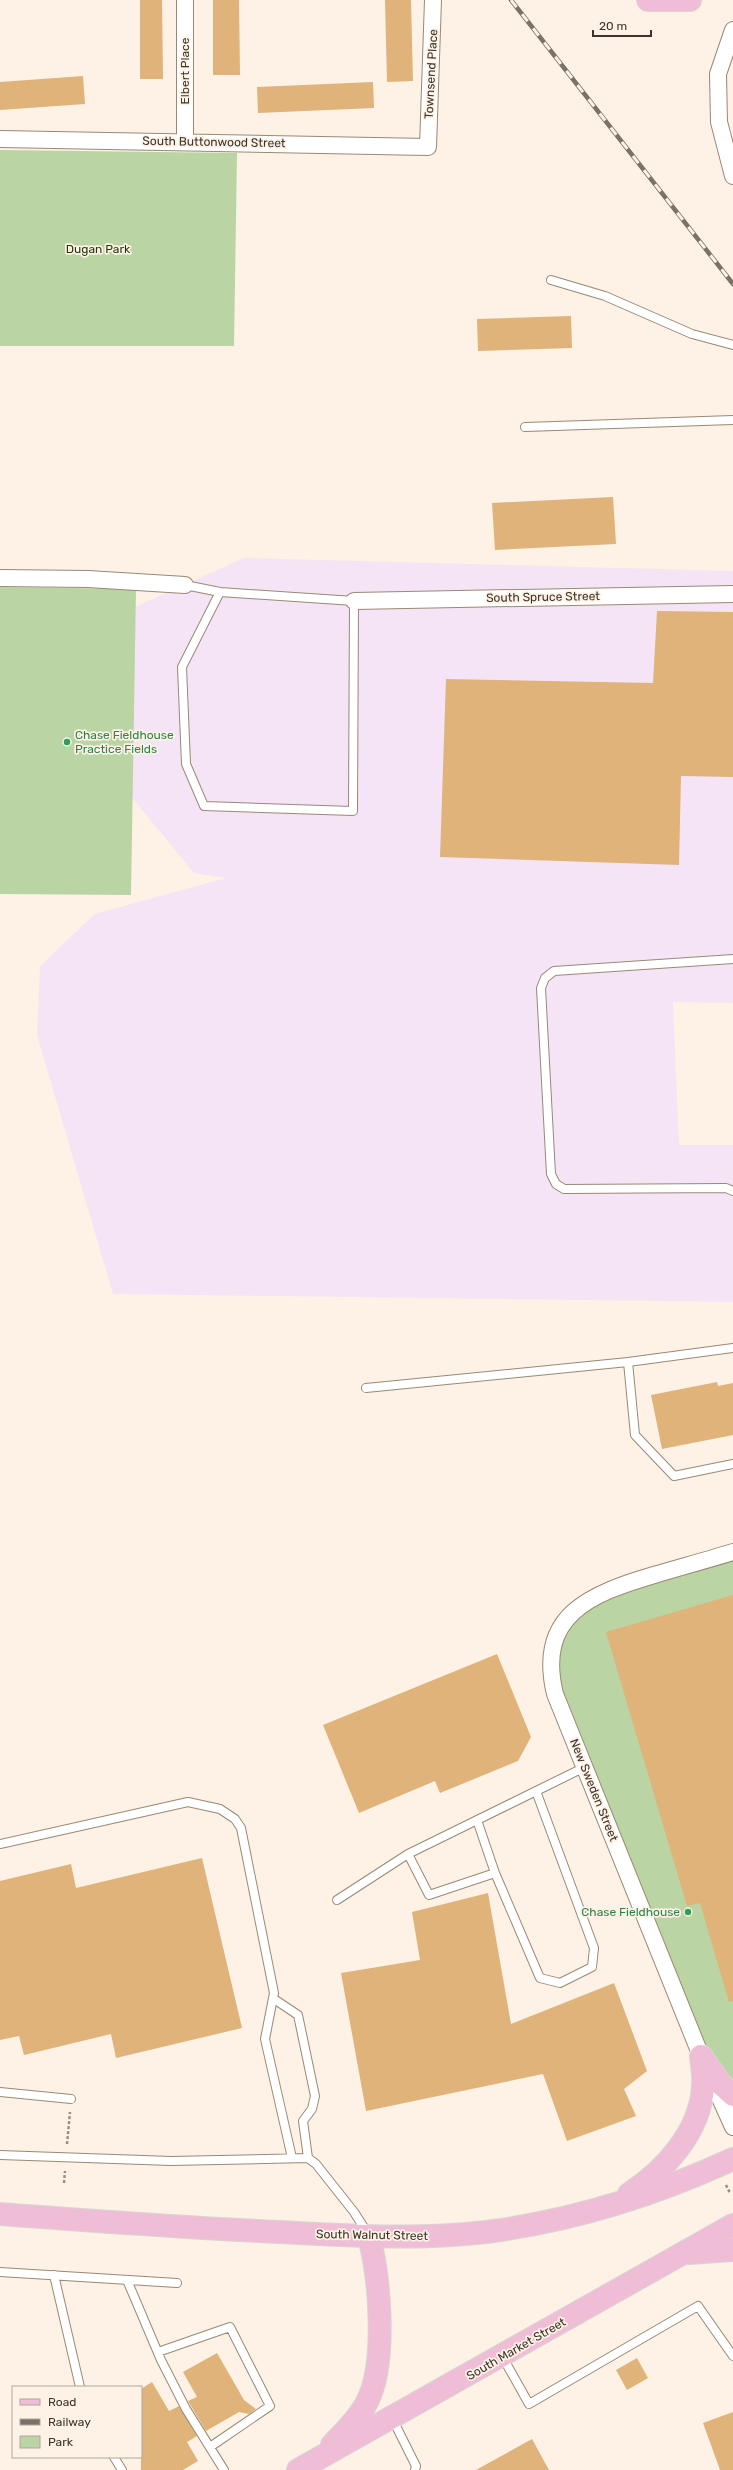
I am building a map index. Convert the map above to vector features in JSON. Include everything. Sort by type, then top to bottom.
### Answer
[{"type":"main road","points":[[648,0],[690,0]]},
{"type":"main road","points":[[702,2056],[721,2084],[733,2095]]},
{"type":"main road","points":[[613,2205],[645,2183],[677,2153],[700,2102],[703,2088],[702,2056]]},
{"type":"main road","name":"South Walnut Street","points":[[0,2214],[136,2226],[369,2237],[421,2237],[486,2232],[560,2219],[613,2205],[670,2186],[733,2159]]},
{"type":"main road","name":"South Market Street","points":[[298,2470],[733,2225]]},
{"type":"main road","points":[[322,2457],[367,2403],[376,2377],[379,2350],[378,2315],[375,2259],[369,2237]]},
{"type":"main road","points":[[684,2253],[733,2250]]},
{"type":"street","name":"Elbert Place","points":[[185,0],[185,141]]},
{"type":"street","name":"Townsend Place","points":[[428,147],[433,0]]},
{"type":"street","points":[[733,30],[718,74],[719,122],[733,176]]},
{"type":"street","name":"South Buttonwood Street","points":[[0,139],[185,141],[428,147]]},
{"type":"street","points":[[0,578],[88,579],[185,585]]},
{"type":"street","name":"South Spruce Street","points":[[354,601],[733,594]]},
{"type":"street","name":"New Sweden Street","points":[[733,1552],[609,1589],[594,1596],[568,1616],[554,1646],[550,1661],[551,1677],[555,1694],[702,2056],[733,2127]]},
{"type":"lane","points":[[551,280],[605,296],[692,334],[733,345]]},
{"type":"lane","points":[[525,428],[733,420]]},
{"type":"lane","points":[[185,585],[220,592],[354,601],[353,811],[204,806],[186,764],[182,667],[220,592]]},
{"type":"lane","points":[[733,959],[554,971],[545,978],[541,988],[551,1174],[556,1184],[564,1189],[726,1188],[733,1191]]},
{"type":"lane","points":[[366,1388],[628,1362],[733,1348]]},
{"type":"lane","points":[[628,1362],[635,1435],[674,1476],[733,1464]]},
{"type":"lane","points":[[337,1900],[408,1854],[585,1767]]},
{"type":"lane","points":[[477,1820],[495,1873],[540,1978],[560,1983],[592,1967],[594,1948],[536,1791]]},
{"type":"lane","points":[[0,1844],[188,1802],[210,1806],[228,1813],[235,1819],[241,1828],[274,1999],[267,2023],[265,2039],[292,2158]]},
{"type":"lane","points":[[408,1854],[429,1895],[495,1873]]},
{"type":"lane","points":[[274,1999],[298,2015],[315,2096],[312,2109],[303,2121],[308,2158]]},
{"type":"lane","points":[[0,2092],[72,2098]]},
{"type":"lane","points":[[0,2155],[171,2161],[308,2158],[316,2164],[354,2212],[369,2237]]},
{"type":"lane","points":[[0,2272],[177,2283]]},
{"type":"lane","points":[[54,2275],[80,2386]]},
{"type":"lane","points":[[126,2280],[158,2352],[186,2409],[224,2470]]},
{"type":"lane","points":[[502,2356],[529,2404],[698,2306],[733,2356]]},
{"type":"lane","points":[[158,2352],[230,2326],[270,2406],[210,2447]]},
{"type":"lane","points":[[392,2418],[405,2441],[416,2466],[415,2470]]},
{"type":"lane","points":[[115,2458],[122,2470]]},
{"type":"path","points":[[64,2183],[72,2098]]},
{"type":"path","points":[[723,2180],[730,2193]]},
{"type":"shaded area","points":[[244,558],[733,571],[733,1003],[673,1002],[679,1145],[733,1145],[733,1302],[113,1294],[37,1035],[40,966],[95,914],[226,878],[194,873],[91,748],[93,626]]},
{"type":"green space","name":"Dugan Park","points":[[0,150],[237,153],[234,346],[0,346]]},
{"type":"green space","name":"Chase Fieldhouse Practice Fields","points":[[0,587],[136,589],[131,895],[0,894]]},
{"type":"green space","name":"Chase Fieldhouse","points":[[733,1552],[733,2095],[721,2084],[555,1694],[554,1646],[579,1606]]},
{"type":"building","points":[[140,0],[162,0],[163,79],[140,79]]},
{"type":"building","points":[[213,0],[239,0],[240,75],[213,75]]},
{"type":"building","points":[[385,0],[411,0],[413,81],[387,82]]},
{"type":"building","points":[[83,76],[85,104],[0,110],[0,82]]},
{"type":"building","points":[[373,82],[374,108],[258,113],[257,87]]},
{"type":"building","points":[[571,316],[572,348],[478,351],[477,319]]},
{"type":"building","points":[[613,497],[616,544],[495,550],[492,503]]},
{"type":"building","points":[[657,611],[733,612],[733,777],[681,776],[679,865],[440,857],[446,679],[653,683]]},
{"type":"building","points":[[717,1382],[718,1386],[733,1383],[733,1435],[662,1449],[651,1395]]},
{"type":"building","points":[[733,1595],[733,2001],[729,2002],[700,1903],[687,1906],[606,1632]]},
{"type":"building","points":[[497,1654],[531,1737],[518,1761],[440,1793],[435,1781],[359,1813],[323,1725]]},
{"type":"building","points":[[202,1858],[242,2028],[116,2058],[111,2034],[24,2055],[19,2036],[0,2040],[0,1881],[71,1864],[76,1888]]},
{"type":"building","points":[[488,1893],[511,2024],[614,1983],[647,2071],[624,2089],[636,2116],[567,2141],[543,2074],[366,2111],[341,1973],[420,1960],[412,1912]]},
{"type":"building","points":[[217,2353],[244,2400],[256,2409],[249,2414],[239,2412],[206,2431],[188,2401],[197,2397],[183,2372]]},
{"type":"building","points":[[637,2358],[648,2378],[627,2390],[616,2370]]},
{"type":"building","points":[[152,2382],[169,2411],[179,2406],[197,2436],[187,2442],[198,2461],[183,2470],[141,2470],[142,2388]]},
{"type":"building","points":[[733,2412],[733,2470],[720,2470],[703,2423]]},
{"type":"building","points":[[532,2439],[549,2470],[476,2470]]},
{"type":"railway","points":[[511,0],[733,284]]},
{"type":"place","name":"Chase Fieldhouse Practice Fields","points":[[67,742]]},
{"type":"place","name":"Chase Fieldhouse","points":[[688,1912]]}]
